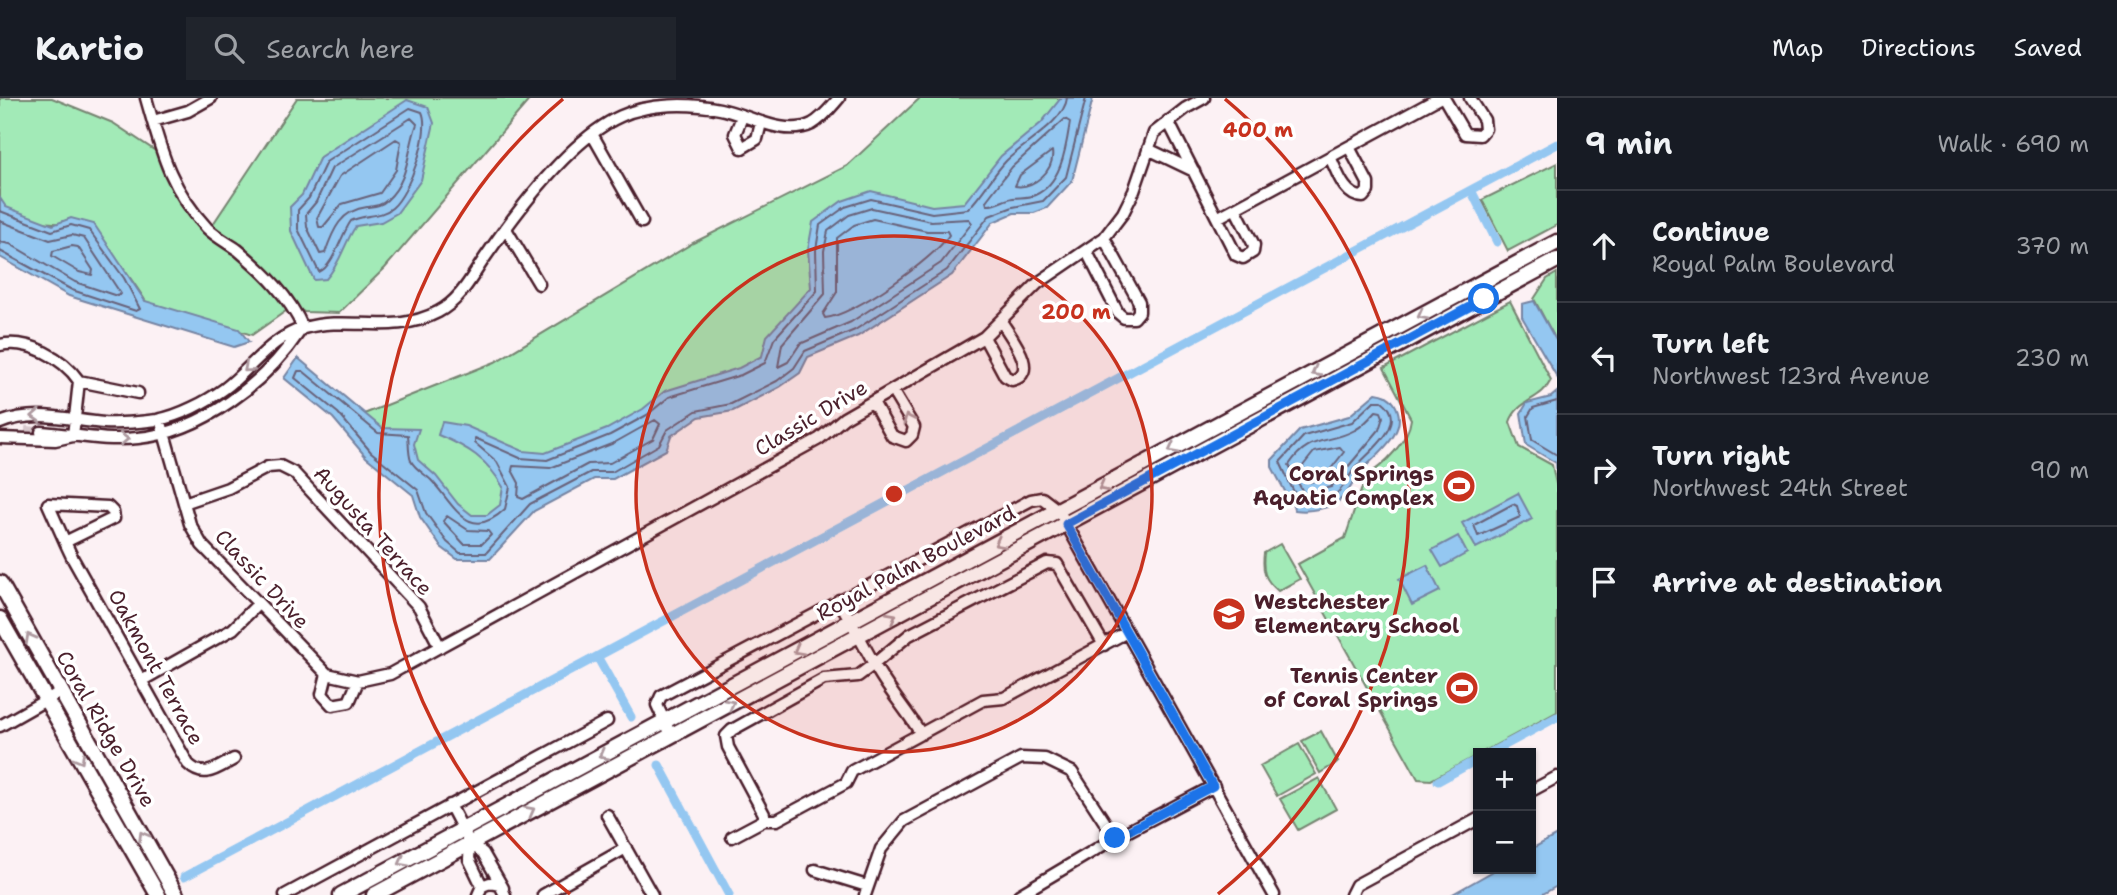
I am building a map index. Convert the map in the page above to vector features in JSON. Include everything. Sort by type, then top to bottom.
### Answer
[{"type":"street","points":[[146,98],[160,155],[191,209],[209,230],[237,250],[280,289],[293,306],[303,328]]},
{"type":"street","points":[[153,121],[188,111],[211,98]]},
{"type":"street","points":[[0,423],[37,414],[105,423],[160,419],[192,407],[224,389],[277,342],[303,328],[401,325],[442,310],[457,298],[506,229],[571,149],[621,116],[654,107],[688,106],[722,109],[761,122],[796,128],[812,124],[839,98]]},
{"type":"street","name":"Classic Drive","points":[[160,419],[190,524],[202,545],[327,674],[358,681],[390,674],[819,439],[844,418],[984,337],[1017,301],[1038,283],[1104,238],[1123,213],[1134,191],[1154,133],[1204,98]]},
{"type":"street","points":[[1219,217],[1441,98],[1465,134],[1480,135],[1485,129],[1485,120],[1470,98]]},
{"type":"street","points":[[742,117],[735,134],[737,143],[743,148],[757,139],[761,122]]},
{"type":"street","points":[[1168,121],[1236,255],[1249,256],[1254,245],[1236,210]]},
{"type":"street","points":[[592,134],[642,222]]},
{"type":"street","points":[[1329,157],[1348,192],[1355,197],[1363,197],[1368,191],[1368,183],[1349,147]]},
{"type":"street","points":[[1147,149],[1195,171]]},
{"type":"street","points":[[506,229],[539,284]]},
{"type":"street","points":[[1087,252],[1118,313],[1124,318],[1134,318],[1139,312],[1139,302],[1104,238]]},
{"type":"street","name":"Royal Palm Boulevard","points":[[667,729],[859,635],[1062,517],[1557,242]]},
{"type":"street","name":"Royal Palm Boulevard","points":[[341,895],[466,837],[667,729],[851,622],[1062,517],[1557,260]]},
{"type":"street","points":[[984,337],[1005,376],[1012,380],[1019,378],[1025,371],[1025,362],[1001,321]]},
{"type":"street","points":[[41,432],[106,439],[164,434],[200,419],[233,399],[287,351],[303,328]]},
{"type":"street","points":[[0,345],[19,344],[35,349],[70,368],[79,381],[74,436]]},
{"type":"street","points":[[79,381],[138,393]]},
{"type":"street","points":[[873,402],[892,436],[906,441],[912,435],[914,427],[893,392]]},
{"type":"street","points":[[0,438],[25,430]]},
{"type":"street","points":[[0,438],[55,440],[74,436]]},
{"type":"street","name":"Augusta Terrace","points":[[184,503],[228,488],[268,467],[280,466],[294,474],[419,607],[440,647]]},
{"type":"street","points":[[667,729],[657,705],[661,696],[1031,500],[1042,498],[1062,517],[1274,895]]},
{"type":"street","name":"Oakmont Terrace","points":[[65,542],[106,523],[114,518],[113,512],[108,507],[48,503],[65,542],[188,764],[196,772],[206,773],[234,759]]},
{"type":"street","points":[[764,820],[764,814],[727,744],[728,733],[824,679],[858,676],[909,635],[1053,561],[1104,645]]},
{"type":"street","name":"Coral Ridge Drive","points":[[0,583],[176,895]]},
{"type":"street","points":[[839,600],[886,687],[901,700],[921,734]]},
{"type":"street","points":[[141,681],[233,629],[258,604]]},
{"type":"street","name":"Coral Ridge Drive","points":[[0,619],[158,895]]},
{"type":"street","points":[[732,837],[764,820],[777,820],[846,783],[852,771],[983,700],[1004,698],[1127,632]]},
{"type":"street","points":[[327,674],[322,694],[332,705],[339,706],[349,702],[358,681]]},
{"type":"street","points":[[0,726],[60,692]]},
{"type":"street","points":[[285,895],[607,721]]},
{"type":"street","points":[[815,870],[866,890],[881,849],[904,821],[1007,763],[1021,758],[1045,759],[1072,772],[1115,838]]},
{"type":"street","points":[[1536,788],[1557,777]]},
{"type":"street","points":[[1019,895],[1115,838],[1213,786]]},
{"type":"street","points":[[450,805],[466,837],[469,859],[480,891],[495,883],[504,892]]},
{"type":"street","points":[[607,815],[652,895]]},
{"type":"street","points":[[1351,895],[1356,885],[1473,822]]},
{"type":"street","points":[[466,837],[483,853],[504,892]]},
{"type":"street","name":"Royal Palm Boulevard","points":[[374,895],[466,837]]},
{"type":"street","points":[[543,895],[626,848]]},
{"type":"green space","points":[[0,98],[52,98],[113,123],[157,152],[169,181],[209,230],[297,98],[531,98],[385,268],[339,313],[304,312],[293,306],[252,335],[146,302],[93,226],[0,219]]},
{"type":"green space","points":[[920,98],[1092,98],[909,286],[464,531],[354,418],[495,362],[693,243],[847,166]]},
{"type":"green space","points":[[1557,163],[1557,225],[1508,251],[1482,200]]},
{"type":"green space","points":[[1557,273],[1557,342],[1534,299],[1547,279]]},
{"type":"green space","name":"Coral Springs Aquatic Complex","points":[[1510,301],[1551,380],[1542,392],[1518,409],[1510,422],[1519,447],[1552,465],[1557,489],[1557,712],[1490,748],[1473,748],[1473,757],[1431,780],[1418,779],[1298,564],[1345,538],[1366,476],[1387,459],[1406,436],[1411,419],[1384,368]]},
{"type":"green space","points":[[1280,544],[1300,579],[1278,591],[1267,578],[1263,559],[1264,553]]},
{"type":"green space","points":[[1321,731],[1338,762],[1320,773],[1302,741]]},
{"type":"green space","points":[[1299,744],[1316,774],[1277,796],[1260,766]]},
{"type":"green space","points":[[1319,778],[1336,809],[1298,830],[1280,799]]},
{"type":"water","points":[[1061,98],[1093,98],[1072,181],[1047,208],[1034,213],[1014,213],[993,222],[952,275],[858,336],[808,357],[800,373],[780,387],[733,411],[699,417],[671,436],[666,450],[613,479],[594,479],[534,511],[490,559],[457,559],[441,547],[420,517],[413,495],[366,457],[333,418],[284,378],[298,358],[382,428],[419,429],[414,444],[418,460],[436,476],[458,504],[472,515],[487,515],[500,505],[503,487],[476,455],[438,435],[442,422],[466,426],[523,451],[545,453],[607,429],[643,409],[665,391],[739,368],[762,356],[767,336],[811,288],[808,250],[813,222],[842,201],[871,191],[932,206],[964,203],[1001,156],[1041,123]]},
{"type":"water","points":[[407,100],[428,107],[434,123],[421,180],[397,213],[381,222],[356,226],[331,273],[326,279],[314,280],[291,231],[290,207],[302,195],[320,157]]},
{"type":"water","points":[[0,198],[6,207],[53,225],[71,218],[94,224],[145,301],[239,329],[249,342],[234,347],[69,296],[0,257]]},
{"type":"water","points":[[1534,301],[1557,342],[1557,377],[1522,317],[1522,304]]},
{"type":"water","points":[[1557,392],[1557,481],[1556,463],[1526,445],[1521,413],[1527,403],[1551,397]]},
{"type":"water","points":[[1376,393],[1390,399],[1398,413],[1399,423],[1390,441],[1361,471],[1338,502],[1320,509],[1295,510],[1272,467],[1272,460],[1300,430],[1349,416]]},
{"type":"water","points":[[1518,493],[1532,519],[1476,548],[1462,523]]},
{"type":"water","points":[[1458,536],[1467,553],[1442,567],[1432,550]]},
{"type":"water","points":[[1427,565],[1440,591],[1412,605],[1399,579]]},
{"type":"water","points":[[1557,835],[1557,886],[1541,895],[1451,895],[1488,874],[1536,874],[1536,846]]},
{"type":"waterway","points":[[184,877],[1557,144]]},
{"type":"waterway","points":[[1471,190],[1497,242]]},
{"type":"waterway","points":[[598,658],[631,717]]},
{"type":"waterway","points":[[1499,748],[1557,717]]},
{"type":"waterway","points":[[1438,781],[1473,762]]},
{"type":"waterway","points":[[659,765],[729,895]]},
{"type":"tunnel","points":[[25,431],[41,432]]},
{"type":"place","name":"Coral Springs Aquatic Complex","points":[[1459,486]]},
{"type":"place","name":"Westchester Elementary School","points":[[1229,614]]},
{"type":"place","name":"Tennis Center of Coral Springs","points":[[1462,688]]},
{"type":"route","points":[[1115,838],[1213,786],[1066,524],[1484,299]]}]
